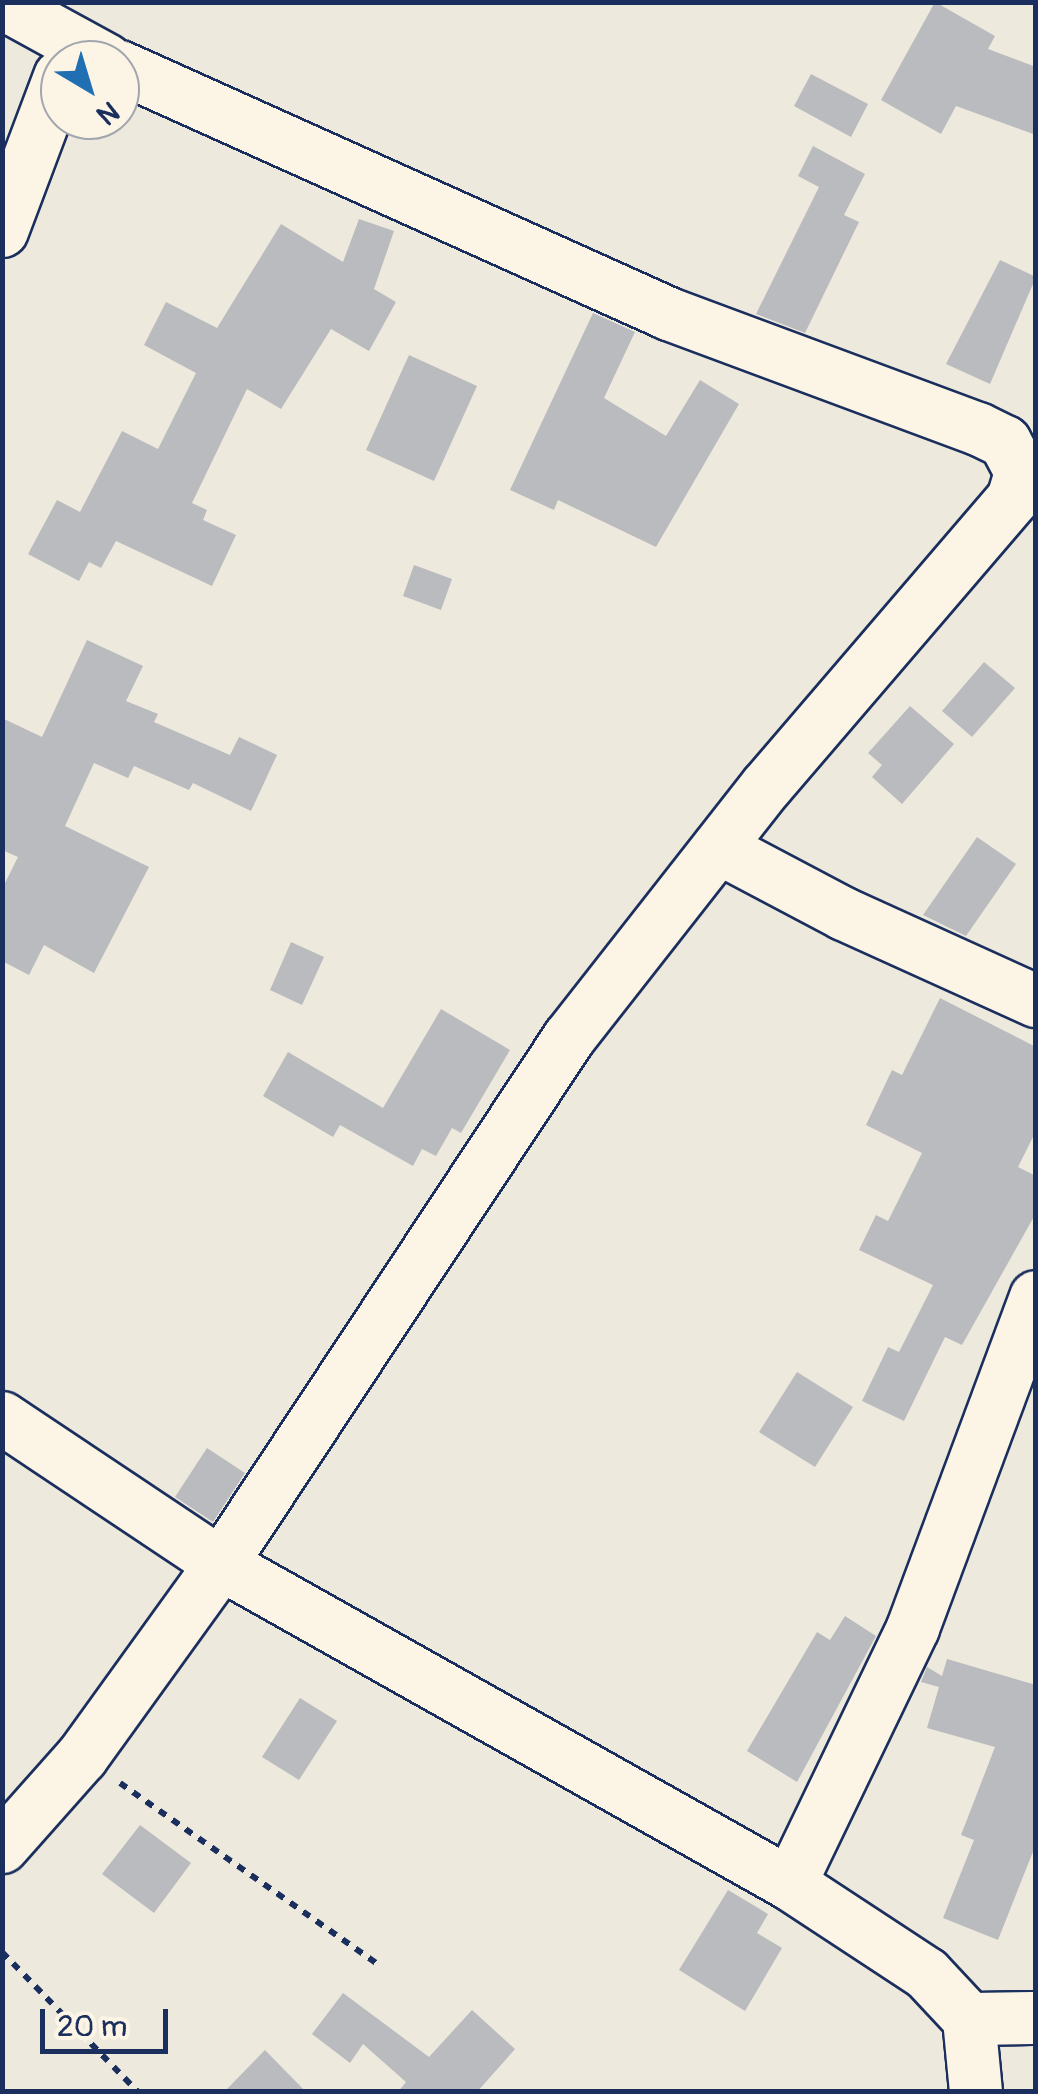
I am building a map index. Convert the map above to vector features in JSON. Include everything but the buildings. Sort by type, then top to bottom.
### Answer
[{"type":"street","points":[[2,3],[49,40]]},
{"type":"street","points":[[2,1847],[82,1757],[222,1564],[569,1038],[719,848],[1013,499],[1021,472],[1005,442],[669,314],[140,75]]},
{"type":"street","points":[[2,230],[41,140]]},
{"type":"street","points":[[719,848],[844,914],[1036,1000]]},
{"type":"street","points":[[790,1884],[913,1628],[1036,1297]]},
{"type":"street","points":[[2,1418],[222,1564],[790,1884],[927,1974],[969,2019],[976,2092]]},
{"type":"street","points":[[969,2019],[1036,2018]]},
{"type":"path","points":[[82,1757],[376,1963]]},
{"type":"path","points":[[2,1952],[138,2092]]}]
